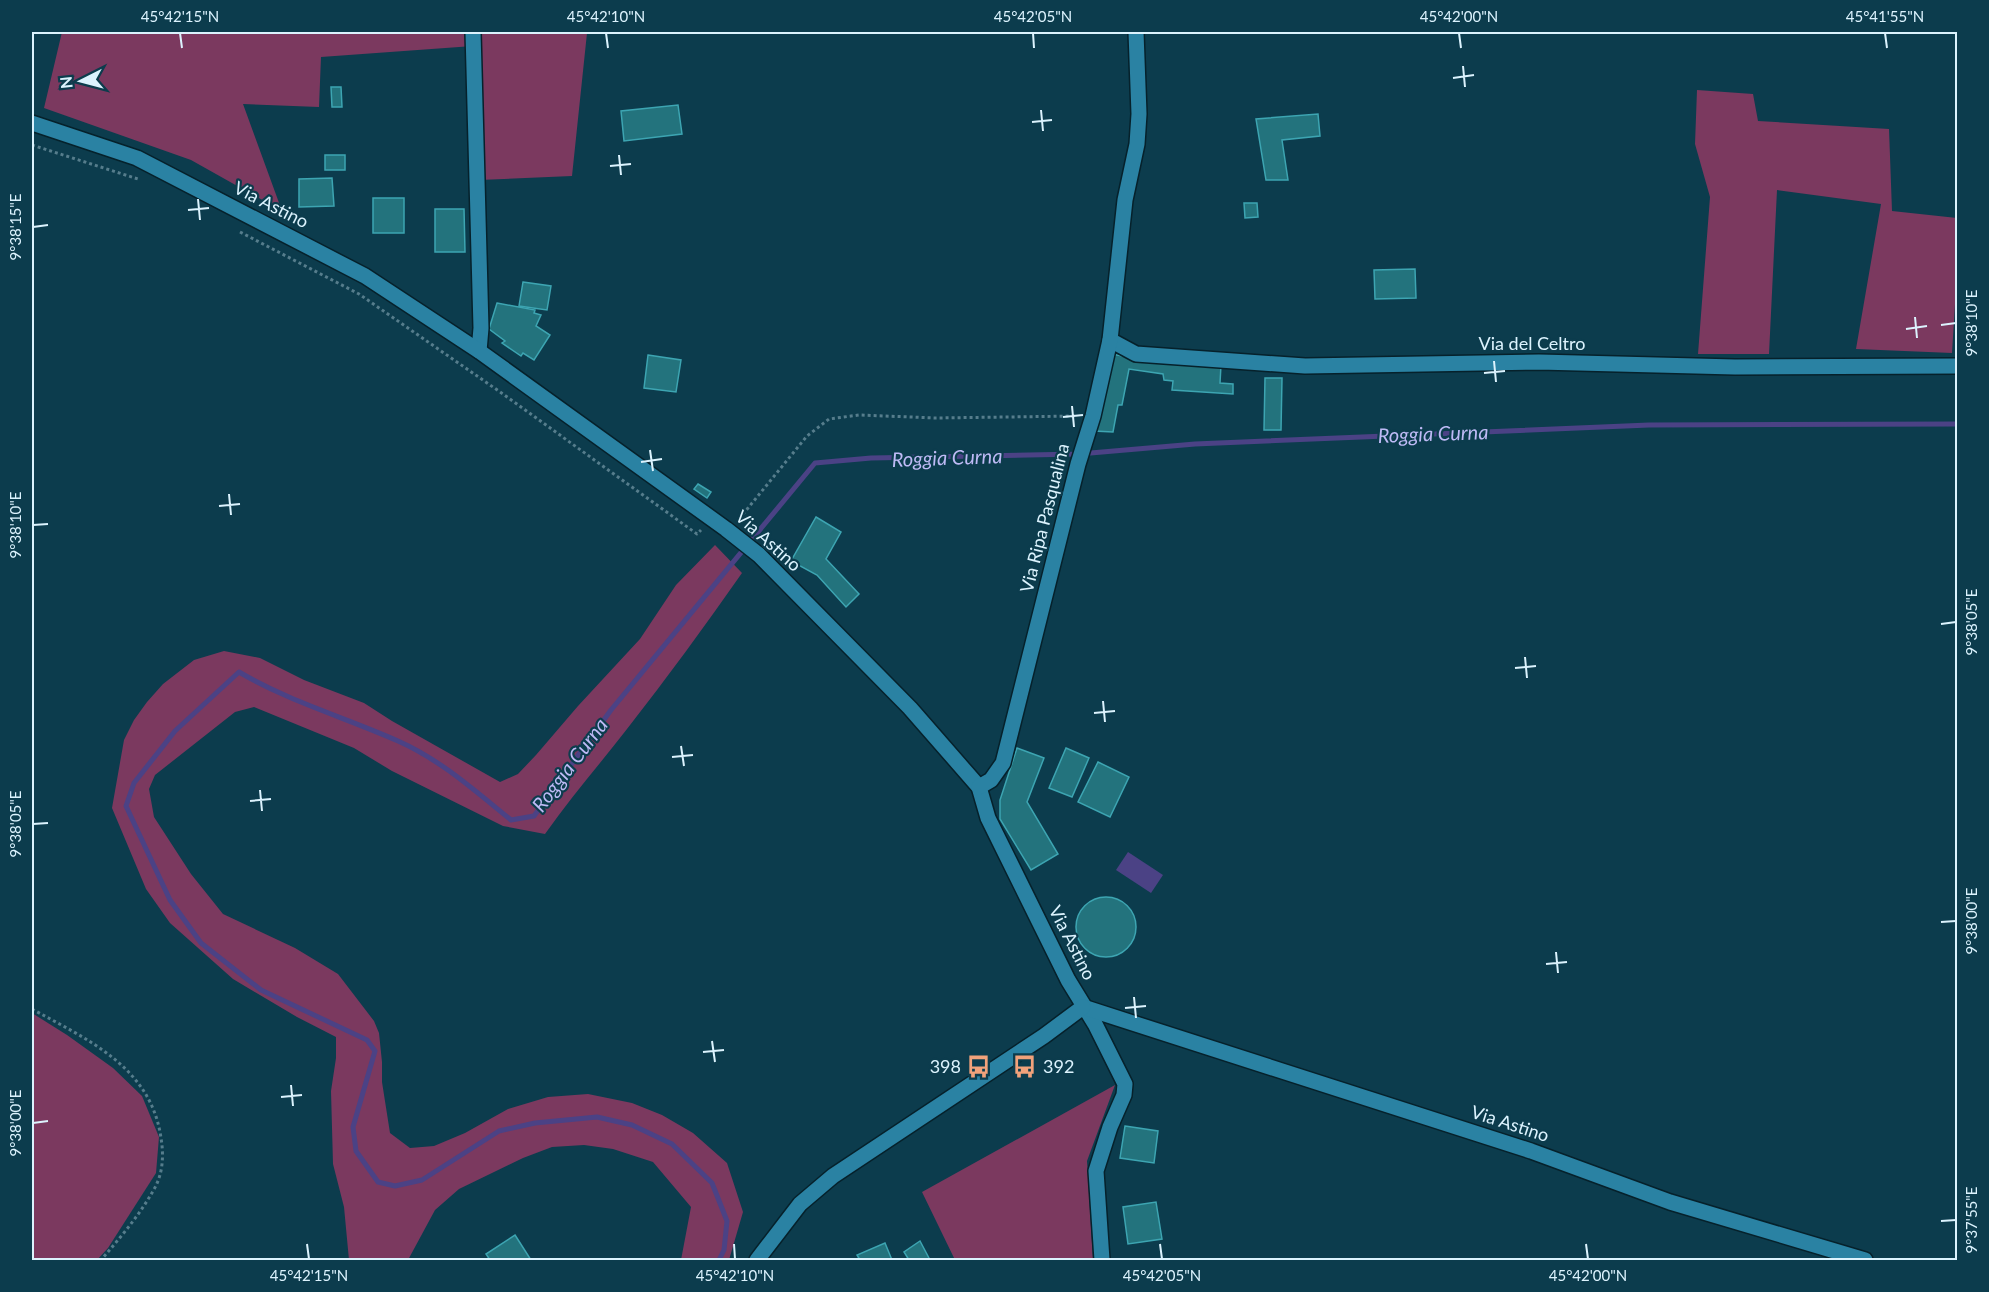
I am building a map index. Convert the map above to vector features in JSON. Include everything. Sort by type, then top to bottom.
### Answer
[{"type":"street","points":[[473,32],[482,328],[479,351]]},
{"type":"street","name":"Via Ripa Pasqualina","points":[[979,787],[991,780],[1003,763],[1110,340],[1125,200],[1137,144],[1139,114],[1136,32]]},
{"type":"street","name":"Via Astino","points":[[32,123],[137,158],[365,276],[479,351],[720,524],[759,555],[910,708],[979,787],[988,818],[1083,1007],[1531,1151],[1670,1202],[1865,1260]]},
{"type":"street","name":"Via del Celtro","points":[[1110,340],[1136,354],[1305,366],[1539,362],[1735,367],[1958,366]]},
{"type":"street","points":[[757,1260],[800,1204],[833,1176],[1044,1036],[1083,1007],[1095,1024],[1125,1084],[1125,1090],[1096,1171],[1102,1260]]},
{"type":"path","points":[[32,145],[138,179]]},
{"type":"path","points":[[232,228],[358,294],[513,401],[697,534],[720,524],[733,526],[807,436],[829,420],[859,416],[1090,422]]},
{"type":"path","points":[[32,1009],[109,1052],[143,1088],[159,1128],[163,1151],[162,1169],[154,1190],[118,1241],[101,1260]]},
{"type":"shaded area","points":[[62,32],[587,33],[572,176],[479,180],[473,46],[321,57],[319,107],[243,104],[282,211],[191,160],[44,108]]},
{"type":"shaded area","points":[[1697,90],[1753,94],[1758,121],[1889,129],[1892,211],[1957,218],[1957,272],[1952,353],[1856,349],[1881,204],[1777,190],[1769,354],[1698,354],[1710,197],[1695,144]]},
{"type":"shaded area","points":[[715,545],[742,573],[657,691],[545,834],[503,826],[392,771],[354,748],[254,707],[235,712],[155,775],[149,789],[154,817],[191,874],[223,914],[295,948],[338,974],[374,1021],[379,1033],[382,1082],[390,1133],[410,1148],[434,1146],[465,1133],[508,1109],[548,1097],[588,1094],[632,1103],[662,1115],[693,1133],[727,1163],[743,1212],[729,1260],[681,1260],[691,1207],[653,1162],[613,1149],[584,1145],[552,1147],[523,1158],[459,1189],[435,1210],[408,1260],[349,1260],[344,1207],[333,1164],[331,1091],[336,1058],[336,1037],[233,979],[170,923],[146,889],[112,808],[124,740],[134,720],[163,684],[194,660],[224,651],[260,658],[304,680],[364,703],[500,782],[518,774],[536,755],[640,639],[676,585]]},
{"type":"shaded area","points":[[1128,852],[1163,875],[1151,893],[1116,870]]},
{"type":"shaded area","points":[[32,1013],[113,1068],[142,1096],[159,1137],[156,1173],[108,1248],[97,1260],[32,1260]]},
{"type":"shaded area","points":[[1115,1085],[1087,1161],[1093,1260],[955,1260],[922,1192]]},
{"type":"building","points":[[331,87],[341,87],[342,107],[332,107]]},
{"type":"building","points":[[678,105],[682,134],[624,141],[621,111]]},
{"type":"building","points":[[1318,114],[1320,136],[1282,140],[1288,180],[1266,180],[1256,119]]},
{"type":"building","points":[[325,155],[345,155],[345,170],[325,170]]},
{"type":"building","points":[[332,178],[334,206],[299,207],[299,179]]},
{"type":"building","points":[[373,198],[404,198],[404,233],[373,233]]},
{"type":"building","points":[[1244,203],[1257,203],[1258,217],[1245,218]]},
{"type":"building","points":[[435,209],[464,209],[465,252],[435,252]]},
{"type":"building","points":[[1415,269],[1416,298],[1375,299],[1374,270]]},
{"type":"building","points":[[523,282],[551,286],[547,310],[519,306]]},
{"type":"building","points":[[497,303],[535,310],[534,313],[541,315],[536,326],[550,335],[534,360],[523,353],[521,356],[502,343],[505,341],[489,329]]},
{"type":"building","points":[[1111,354],[1221,365],[1220,383],[1233,384],[1233,394],[1172,390],[1173,381],[1164,380],[1163,374],[1129,369],[1122,405],[1118,405],[1113,432],[1094,431]]},
{"type":"building","points":[[648,355],[681,360],[676,392],[644,388]]},
{"type":"building","points":[[1265,378],[1282,378],[1281,430],[1264,430]]},
{"type":"building","points":[[698,484],[711,492],[707,498],[694,489]]},
{"type":"building","points":[[816,517],[841,532],[826,559],[859,594],[846,607],[817,575],[791,561]]},
{"type":"building","points":[[1017,748],[1044,758],[1027,802],[1058,854],[1031,870],[1000,819],[1000,800]]},
{"type":"building","points":[[1066,748],[1089,758],[1072,797],[1049,788]]},
{"type":"building","points":[[1098,762],[1129,777],[1110,817],[1078,802]]},
{"type":"building","points":[[1106,897],[1127,906],[1136,927],[1127,948],[1106,957],[1085,948],[1076,927],[1085,906]]},
{"type":"building","points":[[1125,1126],[1158,1131],[1154,1163],[1120,1158]]},
{"type":"building","points":[[1156,1202],[1162,1239],[1128,1244],[1123,1207]]},
{"type":"building","points":[[515,1235],[531,1260],[490,1260],[486,1254]]},
{"type":"building","points":[[920,1241],[930,1260],[909,1260],[904,1252]]},
{"type":"building","points":[[885,1243],[892,1260],[860,1260],[857,1255]]},
{"type":"waterway","name":"Roggia Curna","points":[[719,1260],[724,1250],[727,1221],[712,1183],[672,1144],[632,1125],[597,1117],[535,1123],[499,1131],[422,1180],[395,1186],[378,1182],[356,1151],[353,1127],[375,1051],[367,1040],[261,990],[201,943],[170,900],[126,806],[134,783],[175,731],[239,672],[278,692],[378,732],[429,757],[511,820],[534,816],[611,710],[815,463],[871,458],[1079,454],[1195,444],[1649,425],[1958,424]]},
{"type":"place","name":"398","points":[[979,1067]]},
{"type":"place","name":"392","points":[[1025,1067]]}]
